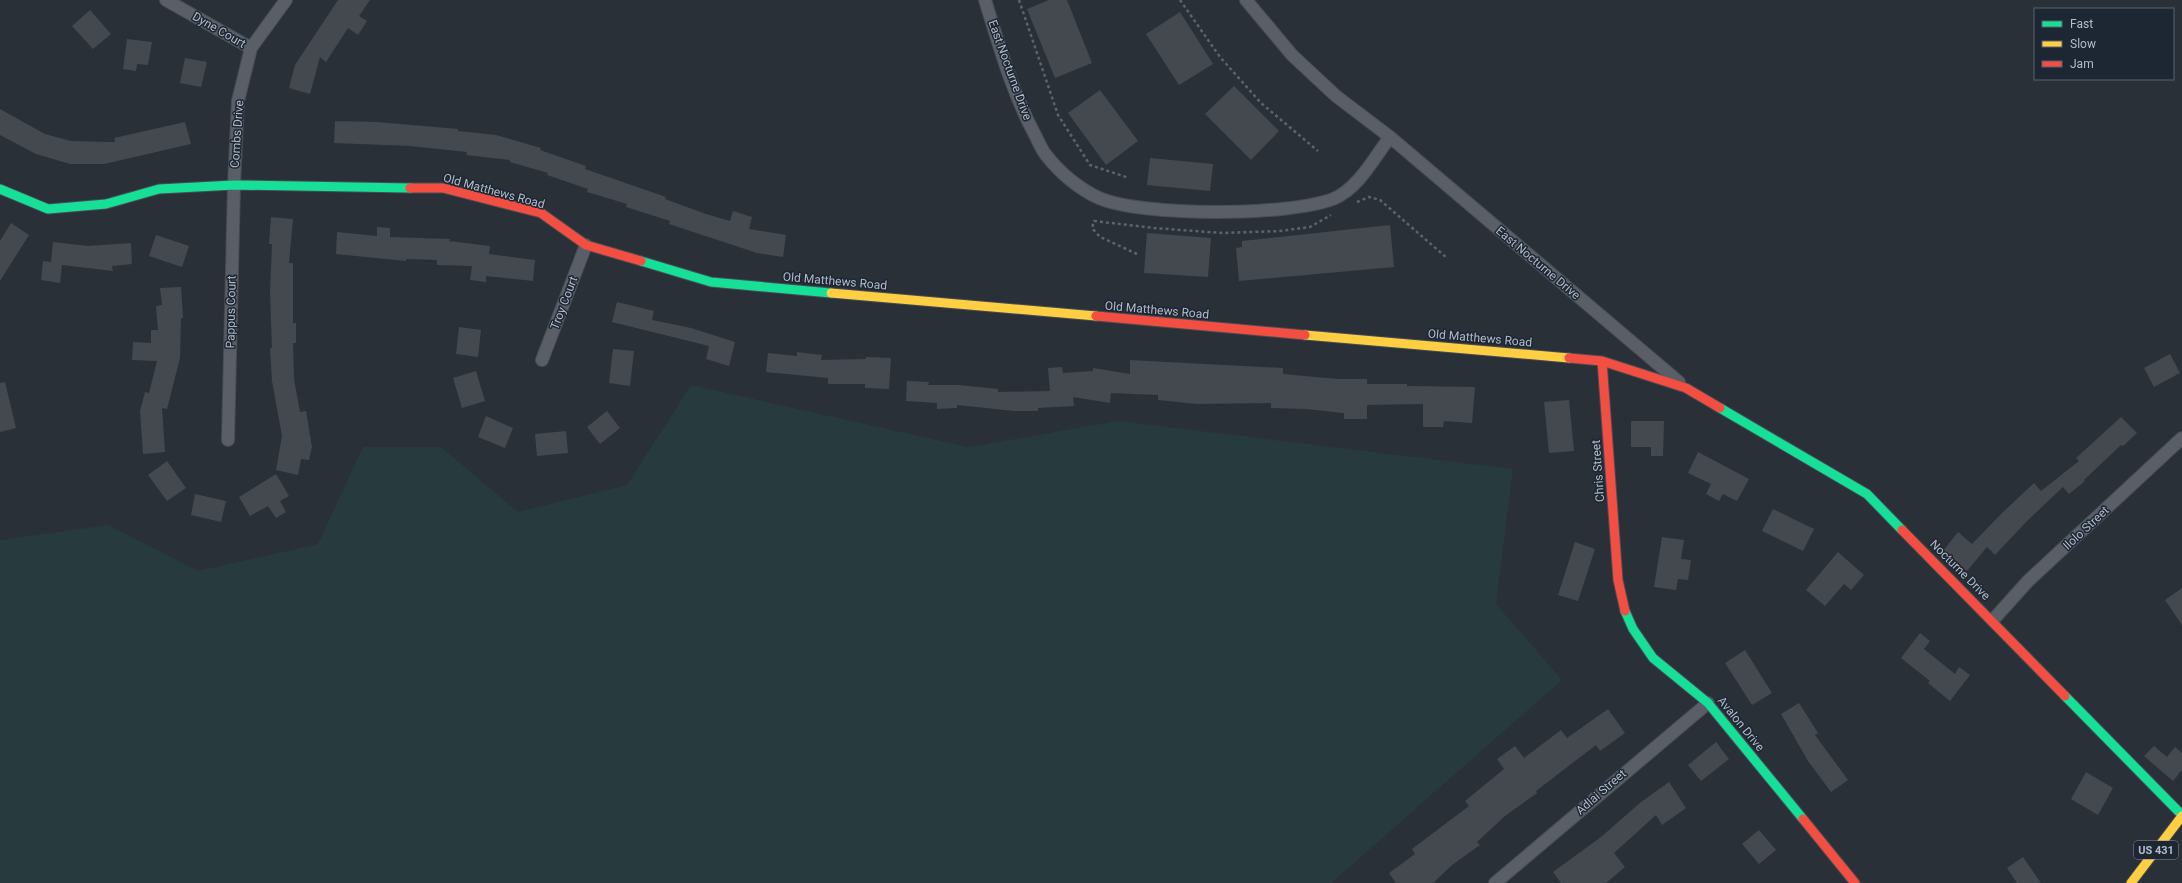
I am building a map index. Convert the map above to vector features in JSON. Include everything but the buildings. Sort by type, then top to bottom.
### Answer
[{"type":"street","name":"Dyne Court","points":[[166,0],[251,48]]},
{"type":"street","name":"Combs Drive","points":[[234,185],[238,101],[251,48],[286,0]]},
{"type":"street","name":"East Nocturne Drive","points":[[985,0],[998,43],[1024,115],[1045,154],[1080,188],[1101,198],[1129,206],[1195,212],[1241,212],[1307,206],[1334,198],[1352,186],[1390,137]]},
{"type":"street","name":"East Nocturne Drive","points":[[1246,0],[1292,55],[1336,96],[1390,137],[1686,388]]},
{"type":"street","name":"Old Matthews Road","points":[[0,189],[48,209],[106,204],[159,189],[234,185],[443,188],[541,213],[586,245],[711,282],[1602,361],[1686,388]]},
{"type":"street","name":"Pappus Court","points":[[228,440],[234,185]]},
{"type":"street","name":"Troy Court","points":[[542,360],[586,245]]},
{"type":"street","name":"Chris Street","points":[[1602,361],[1618,580]]},
{"type":"street","name":"Nocturne Drive","points":[[1686,388],[1867,494],[1993,620],[2182,815]]},
{"type":"street","name":"Ilolo Street","points":[[1993,620],[2028,581],[2182,438]]},
{"type":"street","name":"Avalon Drive","points":[[1618,580],[1623,606],[1633,629],[1653,658],[1708,703],[1855,883]]},
{"type":"street","name":"Adlai Street","points":[[1495,883],[1708,703]]},
{"type":"street","name":"US 431","points":[[2131,883],[2182,815]]},
{"type":"path","points":[[1019,0],[1058,115],[1090,165],[1129,178]]},
{"type":"path","points":[[1180,0],[1220,57],[1261,103],[1318,151]]},
{"type":"path","points":[[1355,202],[1369,197],[1380,200],[1447,258]]},
{"type":"path","points":[[1137,254],[1100,237],[1092,228],[1094,221],[1154,228],[1222,233],[1280,231],[1310,227],[1336,212]]},
{"type":"green space","points":[[691,385],[968,447],[1119,421],[1513,469],[1496,604],[1562,680],[1331,883],[0,883],[0,540],[108,525],[198,571],[318,544],[363,447],[441,447],[518,512],[627,485]]},
{"type":"traffic: fast","points":[[0,189],[48,209],[106,204],[159,189],[234,185],[410,188]]},
{"type":"traffic: fast","points":[[641,261],[711,282],[831,293]]},
{"type":"traffic: fast","points":[[1720,408],[1867,494],[1902,530]]},
{"type":"traffic: fast","points":[[1625,611],[1633,629],[1653,658],[1708,703],[1803,819]]},
{"type":"traffic: fast","points":[[2065,696],[2182,815]]},
{"type":"traffic: slow","points":[[831,293],[1096,316]]},
{"type":"traffic: slow","points":[[1305,335],[1569,358]]},
{"type":"traffic: slow","points":[[2131,883],[2182,816]]},
{"type":"traffic: jam","points":[[410,188],[443,188],[541,213],[586,245],[641,261]]},
{"type":"traffic: jam","points":[[1096,316],[1305,335]]},
{"type":"traffic: jam","points":[[1569,358],[1602,361],[1686,388],[1720,408]]},
{"type":"traffic: jam","points":[[1602,361],[1618,580],[1625,611]]},
{"type":"traffic: jam","points":[[1902,530],[2065,696]]},
{"type":"traffic: jam","points":[[1803,819],[1855,883]]}]
